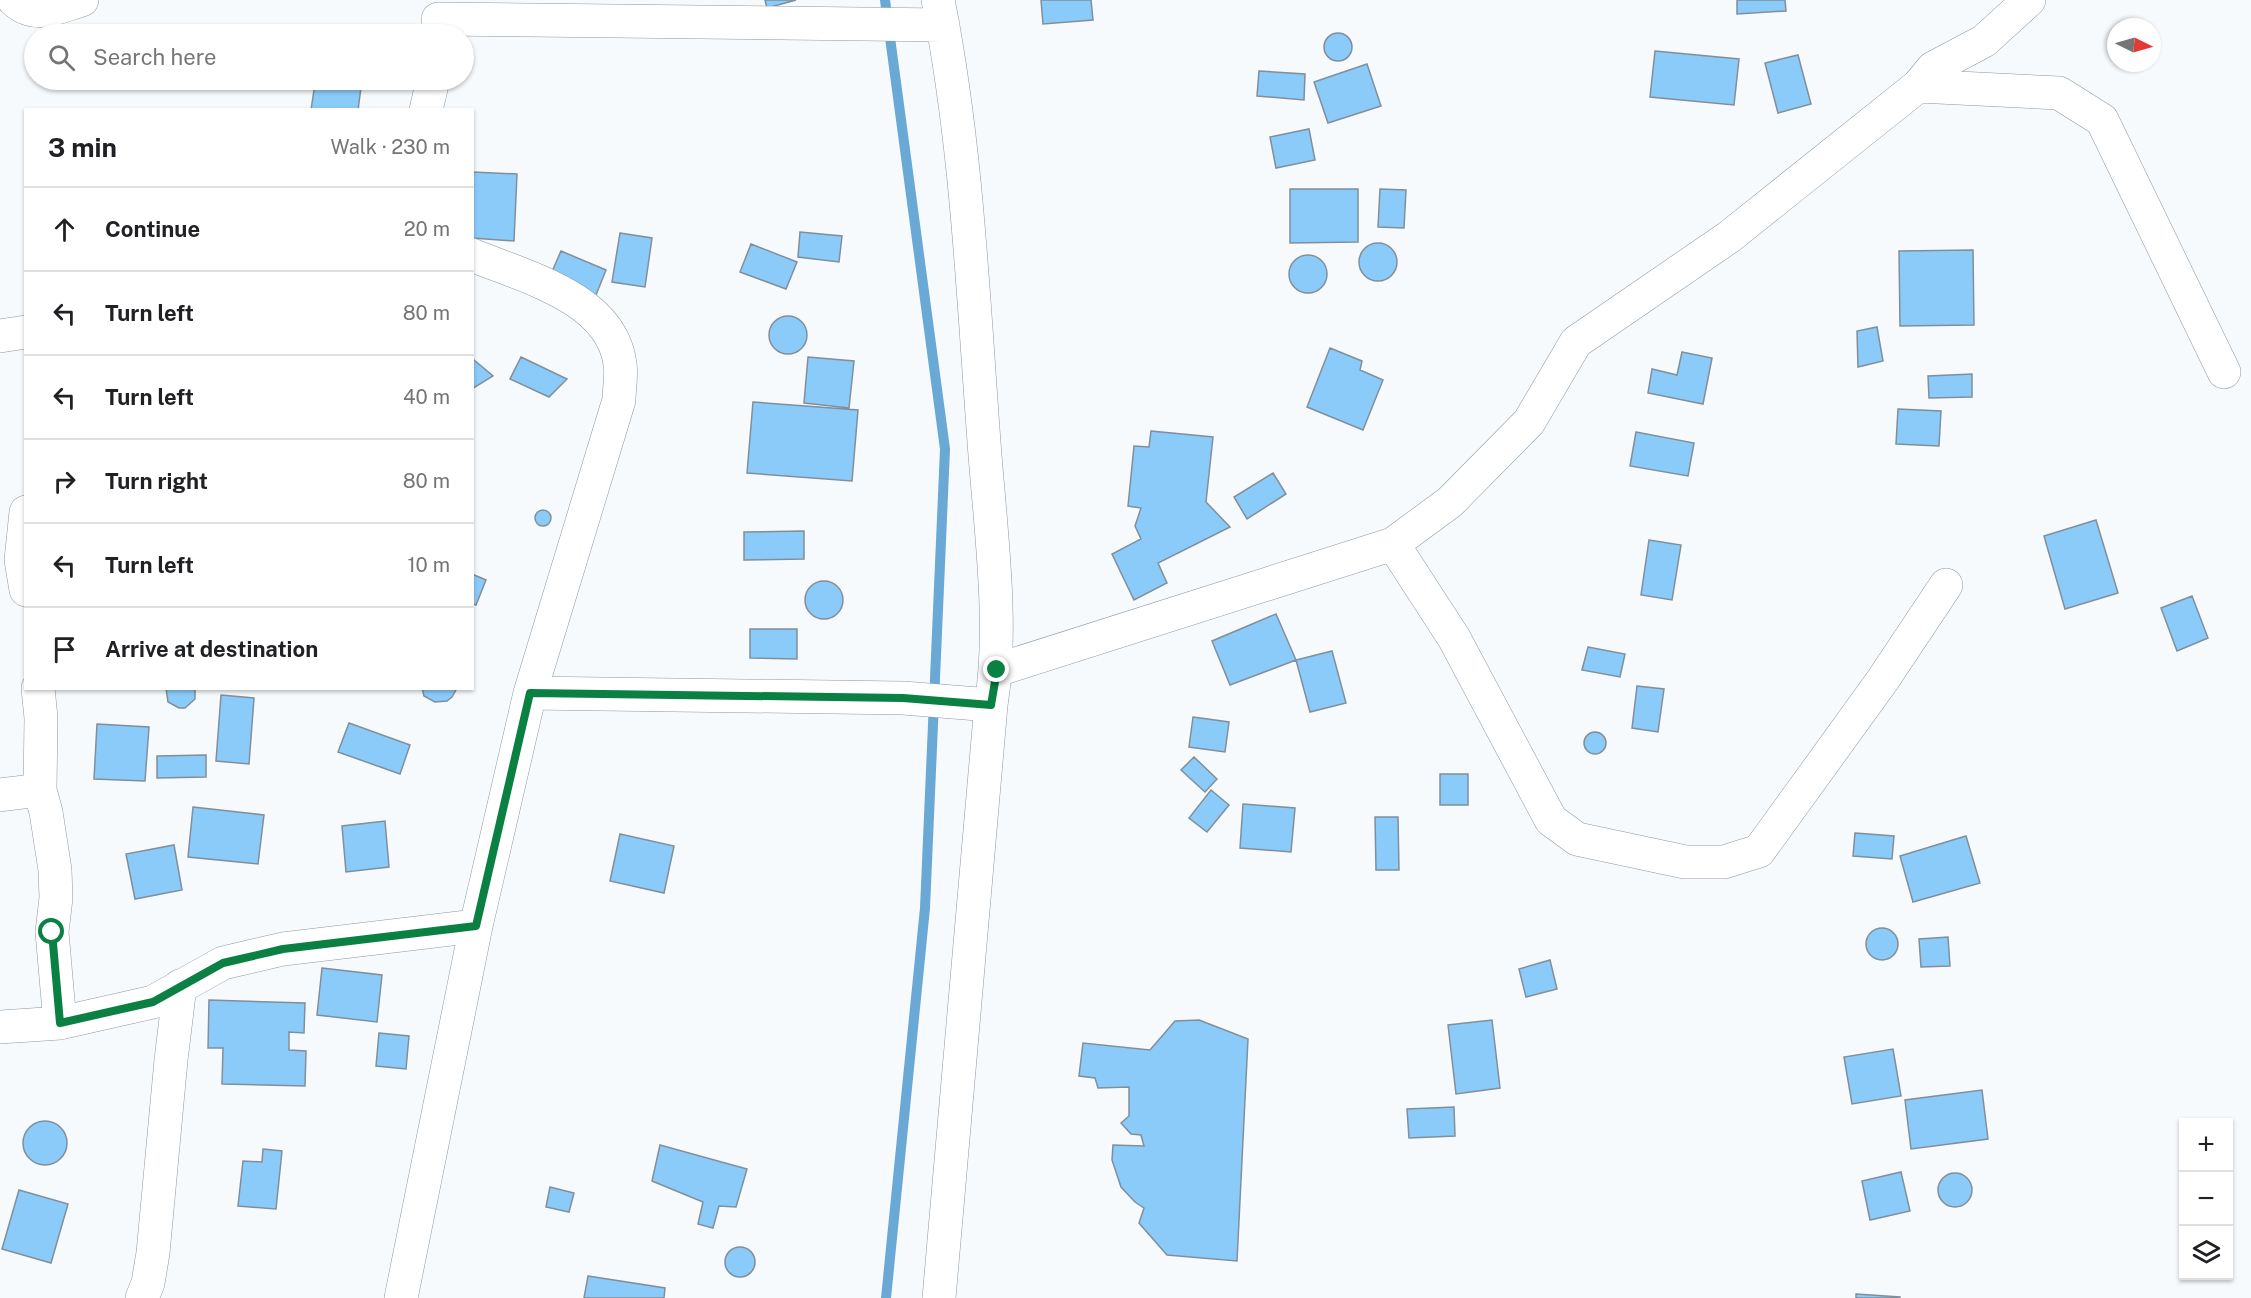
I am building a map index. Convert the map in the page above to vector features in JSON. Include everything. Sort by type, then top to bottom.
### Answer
[{"type":"street","points":[[14,0],[23,9],[39,12],[82,0]]},
{"type":"street","points":[[997,670],[1394,544],[1450,502],[1529,422],[1576,342],[1729,237],[1918,86],[1933,68],[1984,41],[2029,0]]},
{"type":"street","points":[[436,18],[940,13],[967,200],[994,581],[997,670],[991,705],[939,1298]]},
{"type":"street","points":[[1918,86],[2059,93],[2102,120],[2224,372]]},
{"type":"street","points":[[426,108],[431,90]]},
{"type":"street","points":[[401,1298],[476,926],[530,693],[619,400],[621,364],[614,340],[603,323],[585,307],[560,291],[474,256]]},
{"type":"street","points":[[0,336],[24,332]]},
{"type":"street","points":[[24,531],[21,560],[24,578]]},
{"type":"street","points":[[1394,544],[1454,638],[1551,820],[1577,838],[1685,862],[1724,862],[1759,850],[1882,681],[1946,585]]},
{"type":"street","points":[[38,690],[41,718],[40,790],[46,812],[55,870],[56,898],[52,932],[60,1023]]},
{"type":"street","points":[[530,693],[903,698],[991,705]]},
{"type":"street","points":[[0,795],[40,790]]},
{"type":"street","points":[[0,1027],[60,1023],[153,1002],[223,963],[283,949],[476,926]]},
{"type":"street","points":[[142,1298],[148,1283],[153,1253],[180,986]]},
{"type":"building","points":[[765,0],[796,0],[767,8]]},
{"type":"building","points":[[1041,0],[1091,0],[1093,20],[1043,24]]},
{"type":"building","points":[[1737,0],[1785,0],[1786,11],[1737,14]]},
{"type":"building","points":[[1338,33],[1348,37],[1352,47],[1348,57],[1338,61],[1328,57],[1324,47],[1328,37]]},
{"type":"building","points":[[1655,51],[1739,59],[1734,105],[1650,97]]},
{"type":"building","points":[[1798,55],[1811,104],[1778,113],[1765,63]]},
{"type":"building","points":[[1367,64],[1381,106],[1328,123],[1314,82]]},
{"type":"building","points":[[1259,71],[1305,74],[1304,100],[1257,96]]},
{"type":"building","points":[[314,90],[361,90],[358,108],[311,108]]},
{"type":"building","points":[[1309,129],[1315,160],[1276,168],[1270,137]]},
{"type":"building","points":[[474,172],[517,174],[514,241],[474,238]]},
{"type":"building","points":[[1290,189],[1358,189],[1358,242],[1290,243]]},
{"type":"building","points":[[1380,189],[1406,190],[1404,228],[1378,227]]},
{"type":"building","points":[[800,232],[842,236],[839,262],[798,257]]},
{"type":"building","points":[[620,233],[652,238],[645,287],[612,282]]},
{"type":"building","points":[[1378,243],[1385,244],[1391,249],[1396,255],[1396,269],[1391,275],[1385,280],[1378,281],[1371,280],[1365,275],[1360,269],[1359,262],[1360,255],[1365,249],[1371,244]]},
{"type":"building","points":[[751,244],[797,262],[786,289],[740,272]]},
{"type":"building","points":[[1973,250],[1974,325],[1900,326],[1899,251]]},
{"type":"building","points":[[561,251],[606,270],[596,295],[550,276]]},
{"type":"building","points":[[1308,255],[1322,260],[1327,274],[1322,288],[1308,293],[1294,288],[1289,274],[1294,260]]},
{"type":"building","points":[[788,316],[795,317],[801,322],[806,328],[806,342],[801,348],[795,353],[788,354],[781,353],[775,348],[770,342],[769,335],[770,328],[775,322],[781,317]]},
{"type":"building","points":[[1877,327],[1883,361],[1858,367],[1857,331]]},
{"type":"building","points":[[1330,348],[1362,361],[1360,370],[1383,380],[1363,430],[1307,407]]},
{"type":"building","points":[[1682,352],[1712,358],[1703,404],[1648,393],[1652,369],[1677,375]]},
{"type":"building","points":[[521,357],[567,379],[549,397],[510,379]]},
{"type":"building","points":[[808,357],[854,361],[849,408],[804,403]]},
{"type":"building","points":[[474,360],[493,376],[474,388]]},
{"type":"building","points":[[1972,374],[1972,397],[1929,398],[1928,376]]},
{"type":"building","points":[[753,402],[858,410],[852,481],[747,473]]},
{"type":"building","points":[[1898,409],[1941,411],[1939,446],[1896,444]]},
{"type":"building","points":[[1151,431],[1213,437],[1206,502],[1230,527],[1158,563],[1167,583],[1134,600],[1112,554],[1141,539],[1135,526],[1141,508],[1128,506],[1134,446],[1149,447]]},
{"type":"building","points":[[1636,432],[1694,443],[1688,476],[1630,466]]},
{"type":"building","points":[[1273,473],[1286,494],[1247,519],[1234,497]]},
{"type":"building","points":[[543,510],[549,512],[551,518],[549,524],[543,526],[537,524],[535,518],[537,512]]},
{"type":"building","points":[[2096,520],[2118,593],[2065,609],[2044,536]]},
{"type":"building","points":[[804,531],[804,559],[744,560],[744,532]]},
{"type":"building","points":[[1649,540],[1681,545],[1672,600],[1641,595]]},
{"type":"building","points":[[474,575],[486,580],[476,605],[474,604]]},
{"type":"building","points":[[824,581],[838,586],[843,600],[838,614],[824,619],[810,614],[805,600],[810,586]]},
{"type":"building","points":[[2192,596],[2208,638],[2177,651],[2161,608]]},
{"type":"building","points":[[1276,614],[1296,660],[1230,685],[1212,641]]},
{"type":"building","points":[[750,629],[797,629],[797,659],[750,658]]},
{"type":"building","points":[[1588,647],[1625,654],[1620,677],[1582,670]]},
{"type":"building","points":[[1332,651],[1346,703],[1310,712],[1296,660]]},
{"type":"building","points":[[1637,686],[1664,689],[1658,732],[1632,728]]},
{"type":"building","points":[[166,690],[195,690],[195,699],[185,708],[179,708],[168,702]]},
{"type":"building","points":[[422,690],[456,690],[447,701],[435,702],[424,696]]},
{"type":"building","points":[[221,695],[254,698],[249,764],[216,761]]},
{"type":"building","points":[[1193,717],[1229,722],[1225,752],[1189,747]]},
{"type":"building","points":[[349,723],[410,745],[400,774],[338,752]]},
{"type":"building","points":[[97,724],[149,727],[145,781],[94,779]]},
{"type":"building","points":[[1595,732],[1603,735],[1606,743],[1603,751],[1595,754],[1587,751],[1584,743],[1587,735]]},
{"type":"building","points":[[206,755],[206,777],[157,778],[157,756]]},
{"type":"building","points":[[1194,757],[1217,779],[1205,792],[1181,770]]},
{"type":"building","points":[[1440,774],[1468,774],[1468,805],[1440,805]]},
{"type":"building","points":[[1211,790],[1229,805],[1207,832],[1189,818]]},
{"type":"building","points":[[1243,804],[1295,808],[1291,852],[1240,848]]},
{"type":"building","points":[[193,807],[264,815],[258,864],[188,857]]},
{"type":"building","points":[[1375,817],[1398,817],[1399,870],[1376,870]]},
{"type":"building","points":[[385,821],[389,867],[346,872],[342,826]]},
{"type":"building","points":[[1855,833],[1894,836],[1892,859],[1853,856]]},
{"type":"building","points":[[620,834],[674,846],[664,893],[610,881]]},
{"type":"building","points":[[1966,836],[1980,883],[1913,902],[1900,856]]},
{"type":"building","points":[[174,845],[182,890],[135,899],[126,854]]},
{"type":"building","points":[[1882,928],[1894,932],[1898,944],[1894,956],[1882,960],[1870,956],[1866,944],[1870,932]]},
{"type":"building","points":[[1948,937],[1950,966],[1921,967],[1919,939]]},
{"type":"building","points":[[1550,960],[1557,989],[1526,997],[1519,969]]},
{"type":"building","points":[[322,968],[382,975],[377,1022],[317,1015]]},
{"type":"building","points":[[209,1000],[305,1003],[304,1033],[289,1032],[289,1050],[306,1051],[305,1086],[222,1084],[223,1048],[208,1048]]},
{"type":"building","points":[[1199,1020],[1248,1039],[1237,1261],[1167,1255],[1139,1223],[1144,1208],[1121,1187],[1112,1160],[1113,1145],[1144,1146],[1141,1135],[1131,1134],[1121,1123],[1129,1116],[1129,1087],[1098,1088],[1095,1078],[1079,1076],[1083,1043],[1150,1050],[1175,1021]]},
{"type":"building","points":[[1492,1020],[1500,1088],[1456,1094],[1448,1025]]},
{"type":"building","points":[[379,1033],[409,1036],[406,1069],[376,1066]]},
{"type":"building","points":[[1893,1049],[1901,1096],[1852,1104],[1844,1057]]},
{"type":"building","points":[[1982,1090],[1988,1139],[1911,1149],[1905,1100]]},
{"type":"building","points":[[1454,1107],[1455,1136],[1409,1138],[1407,1109]]},
{"type":"building","points":[[45,1121],[60,1128],[67,1143],[60,1158],[45,1165],[30,1158],[23,1143],[30,1128]]},
{"type":"building","points":[[660,1145],[747,1169],[736,1207],[719,1206],[713,1228],[698,1224],[703,1202],[652,1181]]},
{"type":"building","points":[[263,1149],[282,1151],[276,1209],[238,1206],[243,1161],[262,1162]]},
{"type":"building","points":[[1901,1172],[1910,1211],[1870,1220],[1862,1181]]},
{"type":"building","points":[[1955,1173],[1967,1178],[1972,1190],[1967,1202],[1955,1207],[1943,1202],[1938,1190],[1943,1178]]},
{"type":"building","points":[[550,1187],[574,1193],[569,1212],[546,1207]]},
{"type":"building","points":[[19,1190],[68,1204],[51,1263],[2,1249]]},
{"type":"building","points":[[740,1247],[751,1251],[755,1262],[751,1273],[740,1277],[729,1273],[725,1262],[729,1251]]},
{"type":"building","points":[[588,1276],[665,1288],[664,1298],[584,1298]]},
{"type":"building","points":[[1856,1294],[1900,1297],[1900,1298],[1856,1298]]},
{"type":"waterway","points":[[885,0],[945,449],[925,908],[886,1298]]},
{"type":"route","points":[[52,932],[60,1023],[153,1002],[223,963],[283,949],[476,926],[530,693],[903,698],[991,705],[997,670]]}]
